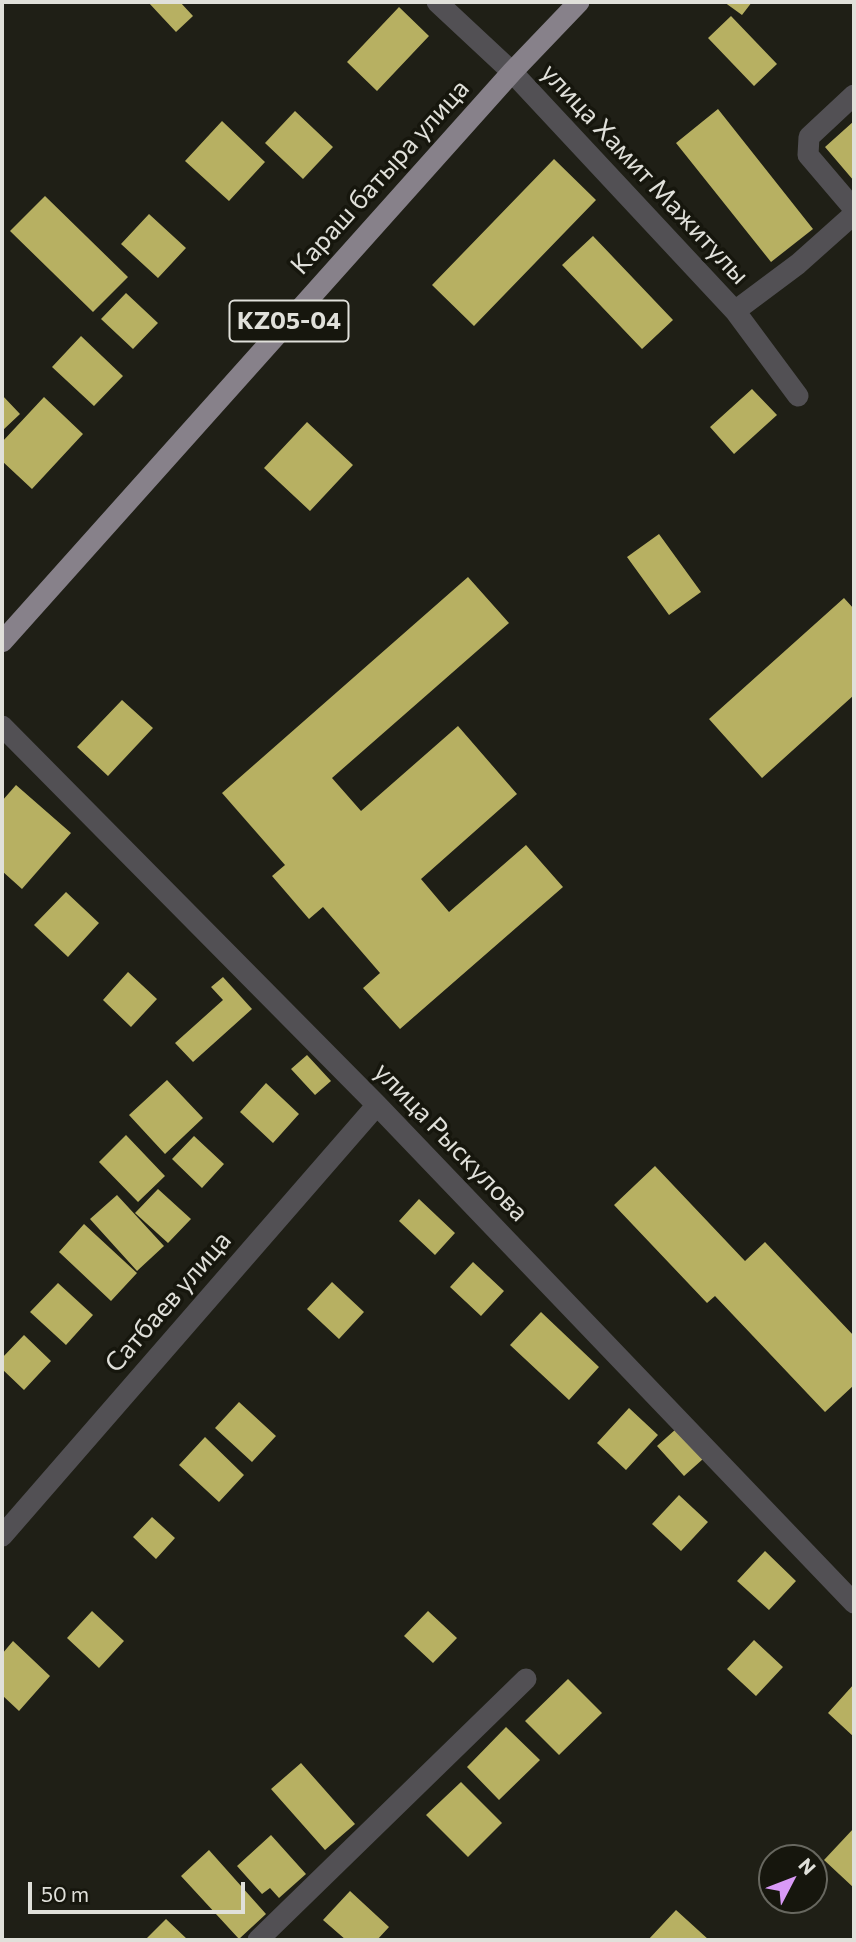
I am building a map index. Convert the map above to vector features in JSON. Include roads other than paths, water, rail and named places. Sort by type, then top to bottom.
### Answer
[{"type":"main road","name":"Караш батыра улица","points":[[2,642],[512,72],[579,2]]},
{"type":"street","name":"улица Хамит Мажитулы","points":[[437,2],[512,72],[735,311],[799,396]]},
{"type":"street","points":[[735,311],[798,264],[854,212],[808,155],[809,137],[854,95]]},
{"type":"street","name":"улица Рыскулова","points":[[2,726],[377,1105],[854,1603]]},
{"type":"street","name":"Сатбаев улица","points":[[2,1536],[377,1105]]},
{"type":"street","points":[[258,1940],[526,1679]]}]
